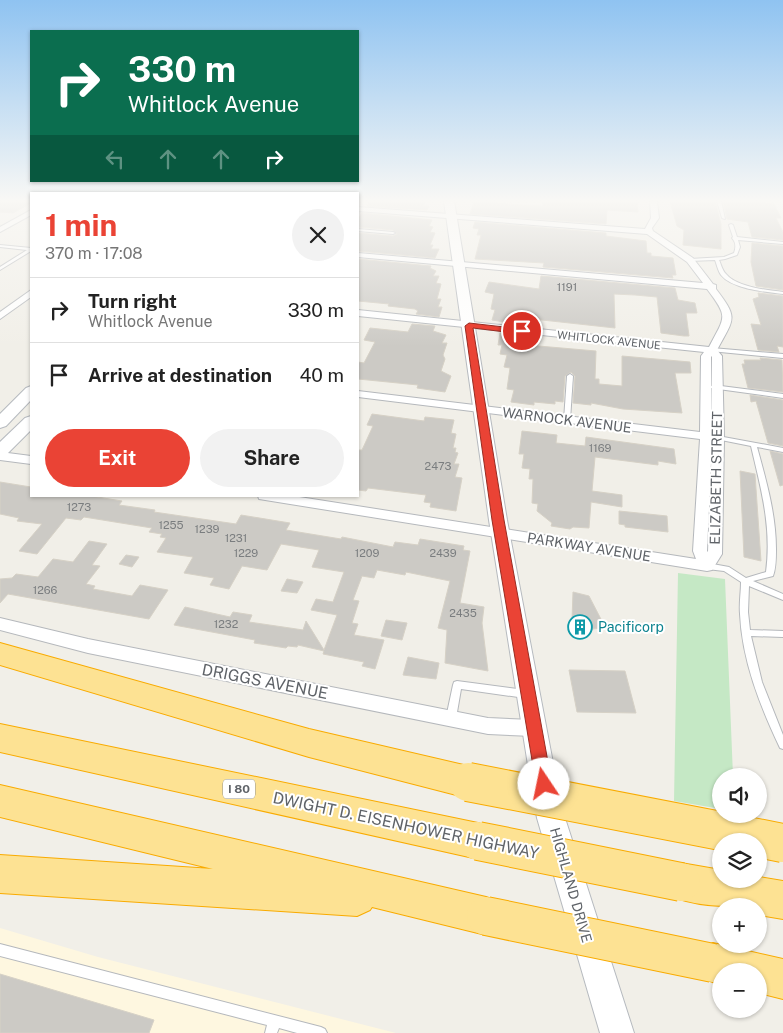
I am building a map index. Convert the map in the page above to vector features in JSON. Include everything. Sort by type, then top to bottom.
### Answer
[{"type":"highway","points":[[0,654],[309,743],[468,782],[783,843]]},
{"type":"highway","name":"DWIGHT D. EISENHOWER HIGHWAY","points":[[0,738],[478,841],[681,882],[783,900]]},
{"type":"highway","points":[[0,801],[486,916],[713,963]]},
{"type":"highway","points":[[0,874],[428,902]]},
{"type":"highway","points":[[767,975],[783,978]]},
{"type":"street","name":"HIGHLAND DRIVE","points":[[457,249],[500,533],[533,728],[552,818],[617,1033]]},
{"type":"street","points":[[674,249],[690,260],[726,306],[729,315],[712,350]]},
{"type":"street","points":[[359,255],[713,287]]},
{"type":"street","points":[[0,316],[30,295]]},
{"type":"street","name":"WHITLOCK AVENUE","points":[[359,314],[712,350]]},
{"type":"street","name":"ELIZABETH STREET","points":[[707,566],[714,554],[711,387],[717,356],[712,350]]},
{"type":"street","points":[[0,423],[30,392]]},
{"type":"street","name":"WARNOCK AVENUE","points":[[359,394],[712,438]]},
{"type":"street","points":[[0,451],[30,422]]},
{"type":"street","points":[[0,456],[30,460]]},
{"type":"street","name":"PARKWAY AVENUE","points":[[270,497],[707,566]]},
{"type":"street","name":"DRIGGS AVENUE","points":[[0,624],[88,646],[488,726],[533,728]]},
{"type":"lane","points":[[690,260],[717,259],[736,254],[737,249]]},
{"type":"lane","points":[[0,269],[30,250]]},
{"type":"lane","points":[[717,259],[723,273],[729,279],[752,287],[783,293]]},
{"type":"lane","points":[[712,350],[783,356]]},
{"type":"lane","points":[[568,420],[570,376]]},
{"type":"lane","points":[[711,387],[783,396]]},
{"type":"lane","points":[[712,438],[783,450]]},
{"type":"lane","points":[[745,581],[770,574],[773,560],[770,505],[754,446]]},
{"type":"lane","points":[[707,566],[726,569],[745,581],[783,597]]},
{"type":"lane","points":[[745,581],[744,617],[752,656],[772,723],[783,745]]},
{"type":"lane","points":[[747,632],[783,634]]},
{"type":"lane","points":[[451,718],[457,684],[528,694]]},
{"type":"lane","points":[[0,950],[273,1027],[321,1033]]},
{"type":"shaded area","points":[[0,928],[98,957],[396,1033],[0,1033]]},
{"type":"green space","points":[[678,573],[725,579],[733,768],[712,768],[712,807],[674,801]]},
{"type":"building","points":[[359,249],[439,249],[435,258],[359,251]]},
{"type":"building","points":[[477,249],[647,249],[647,253],[651,253],[651,256],[673,258],[676,275],[672,275],[673,278],[543,267],[544,263],[475,259]]},
{"type":"building","points":[[752,249],[783,249],[783,290],[756,286],[751,262]]},
{"type":"building","points":[[359,259],[431,266],[430,268],[436,271],[433,276],[439,276],[436,283],[441,284],[437,299],[441,299],[438,307],[442,307],[439,317],[416,314],[418,311],[415,309],[388,306],[389,304],[359,301]]},
{"type":"building","points":[[541,276],[675,288],[678,300],[695,303],[697,313],[686,313],[689,336],[661,333],[657,297],[635,295],[614,294],[615,328],[524,318],[522,325],[492,320],[495,310],[491,309],[494,294],[485,292],[489,282],[539,289]]},
{"type":"building","points":[[758,293],[783,296],[783,347],[777,346],[779,352],[758,350],[751,324],[761,325],[753,299],[759,297]]},
{"type":"building","points":[[412,324],[435,326],[433,331],[446,335],[442,343],[447,343],[441,371],[451,376],[445,392],[417,388],[418,385],[359,379],[359,362],[364,363],[375,342],[364,340],[370,328],[408,332]]},
{"type":"building","points":[[500,333],[520,335],[519,340],[527,342],[527,345],[596,351],[595,379],[599,379],[599,384],[622,386],[622,356],[690,362],[691,373],[675,373],[682,413],[623,409],[591,403],[591,405],[573,403],[575,376],[571,372],[565,376],[563,402],[555,401],[555,404],[534,402],[534,405],[511,402],[514,390],[507,389],[510,368],[504,367],[507,355],[500,354],[502,345],[498,345]]},
{"type":"building","points":[[760,358],[782,360],[783,392],[748,388],[742,364],[745,364],[744,360],[761,360]]},
{"type":"building","points":[[750,395],[783,400],[783,446],[768,443],[756,401],[751,402]]},
{"type":"building","points":[[372,414],[424,421],[425,417],[454,420],[451,433],[456,434],[453,448],[456,448],[455,452],[458,453],[454,464],[459,464],[455,477],[462,478],[456,511],[430,507],[431,503],[424,502],[426,495],[368,488],[366,491],[359,490],[359,450],[362,450],[373,426],[367,425]]},
{"type":"building","points":[[522,431],[557,435],[556,443],[585,446],[586,437],[674,449],[676,464],[658,461],[658,465],[595,457],[592,491],[622,495],[622,507],[591,502],[589,528],[573,527],[570,529],[551,526],[552,523],[537,511],[538,504],[532,503],[533,479],[529,479],[530,469],[522,468],[524,454],[519,454]]},
{"type":"building","points":[[770,451],[783,454],[783,485],[780,486]]},
{"type":"building","points":[[740,471],[755,474],[761,561],[744,557]]},
{"type":"building","points":[[0,482],[30,487],[30,497],[97,497],[122,501],[119,505],[155,510],[154,512],[236,524],[241,515],[290,523],[286,530],[341,539],[342,537],[393,547],[395,542],[418,545],[420,539],[464,546],[463,550],[470,551],[460,603],[484,607],[482,623],[488,671],[445,663],[447,630],[438,628],[450,581],[406,572],[405,575],[377,570],[374,578],[362,576],[353,600],[359,601],[352,623],[358,624],[354,635],[384,640],[375,669],[362,666],[364,662],[323,654],[324,651],[298,645],[297,647],[288,646],[286,648],[254,643],[255,640],[174,625],[185,607],[230,617],[233,612],[252,615],[249,622],[303,630],[306,621],[324,650],[337,615],[311,610],[316,599],[333,602],[344,572],[312,567],[319,550],[281,544],[267,570],[242,566],[229,589],[210,585],[214,578],[184,573],[193,557],[157,552],[166,538],[160,537],[162,534],[149,532],[152,528],[84,517],[81,520],[66,518],[37,554],[19,551],[42,524],[17,521],[19,518],[0,514]]},
{"type":"building","points":[[619,511],[667,516],[668,532],[625,527],[625,525],[619,524]]},
{"type":"building","points":[[89,541],[107,544],[92,565],[100,566],[86,584],[95,586],[93,589],[132,596],[140,585],[168,590],[149,619],[8,594],[0,603],[0,579],[12,578],[16,574],[38,577],[53,559],[73,562]]},
{"type":"building","points":[[126,555],[139,557],[132,567],[119,564]]},
{"type":"building","points":[[287,579],[303,582],[297,593],[281,591]]},
{"type":"building","points":[[573,592],[589,596],[604,625],[601,625],[602,628],[575,631],[572,620]]},
{"type":"building","points":[[386,620],[407,623],[402,640],[381,636]]},
{"type":"building","points":[[408,657],[439,663],[436,679],[403,675]]},
{"type":"building","points":[[569,670],[625,671],[636,713],[577,712]]},
{"type":"building","points":[[0,974],[154,1020],[149,1033],[0,1033]]},
{"type":"place","name":"Pacificorp","points":[[580,627]]},
{"type":"route","points":[[522,331],[469,326],[498,520],[544,784]]}]
